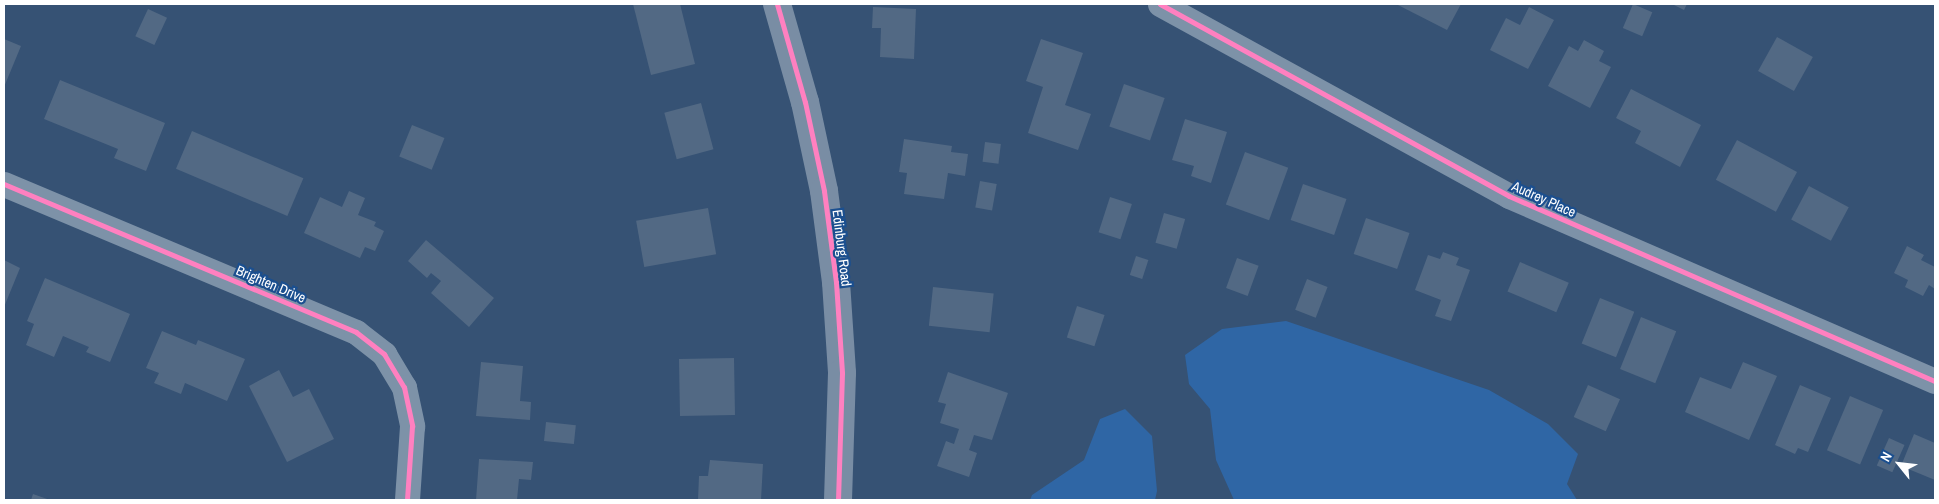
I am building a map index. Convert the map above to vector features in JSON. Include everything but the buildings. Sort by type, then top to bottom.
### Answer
[{"type":"main road","name":"Edinburg Road","points":[[777,4],[812,138],[836,282],[842,373],[838,500]]},
{"type":"street","name":"Audrey Place","points":[[1160,4],[1509,196],[1935,381]]},
{"type":"street","name":"Brighten Drive","points":[[4,184],[356,332],[384,354],[404,386],[412,426],[407,500]]},
{"type":"shaded area","points":[[1286,321],[1489,390],[1548,424],[1578,454],[1567,484],[1577,500],[1234,500],[1216,460],[1210,409],[1189,384],[1185,355],[1222,329]]},
{"type":"shaded area","points":[[1125,409],[1152,436],[1157,491],[1155,500],[1030,500],[1032,495],[1084,460],[1100,419]]},
{"type":"cycle path","points":[[777,4],[805,102],[824,191],[836,282],[842,373],[838,500]]},
{"type":"cycle path","points":[[1160,4],[1509,196],[1935,381]]},
{"type":"cycle path","points":[[4,184],[356,332],[384,354],[404,387],[412,426],[407,500]]}]
